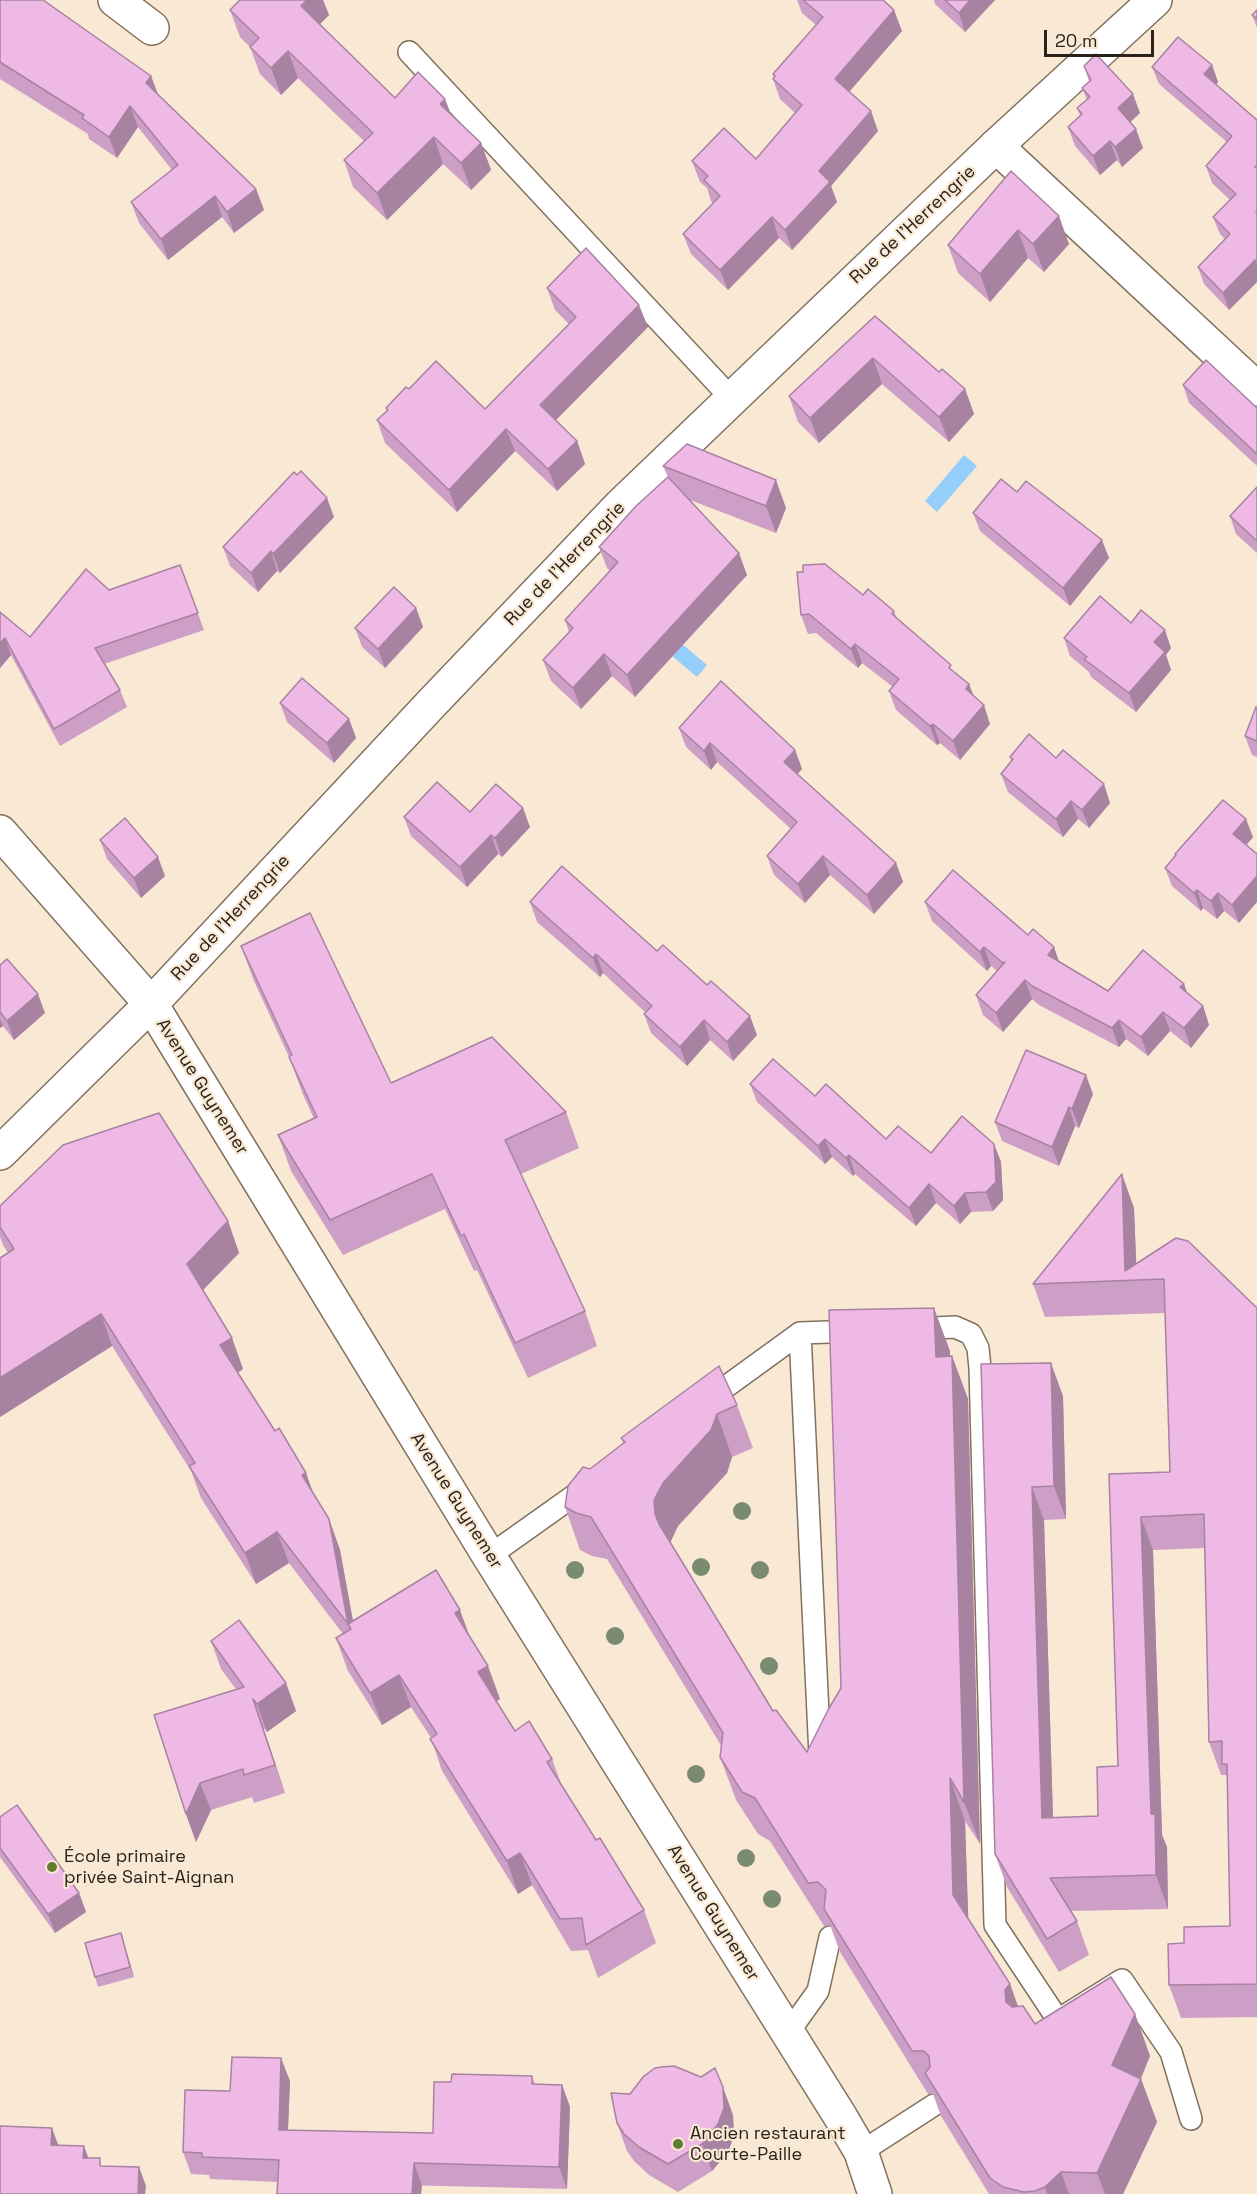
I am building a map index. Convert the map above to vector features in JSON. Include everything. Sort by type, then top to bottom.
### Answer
[{"type":"street","points":[[115,0],[152,28]]},
{"type":"street","name":"Rue de l'Herrengrie","points":[[0,1153],[151,1004],[431,704],[621,505],[996,146],[1155,0]]},
{"type":"street","points":[[996,146],[1257,389]]},
{"type":"street","name":"Avenue Guynemer","points":[[0,832],[151,1004],[489,1556],[861,2152],[875,2194]]},
{"type":"lane","points":[[409,52],[731,398]]},
{"type":"lane","points":[[684,1416],[800,1333],[955,1327],[971,1334],[978,1348],[981,1368],[995,1924],[1050,2026],[1122,1980],[1171,2052],[1191,2119]]},
{"type":"lane","points":[[800,1333],[821,1772]]},
{"type":"lane","points":[[489,1556],[607,1472]]},
{"type":"lane","points":[[788,2033],[819,1991],[830,1937]]},
{"type":"lane","points":[[861,2152],[934,2105]]},
{"type":"water","points":[[964,455],[977,466],[937,512],[925,501]]},
{"type":"water","points":[[675,638],[707,665],[697,677],[665,650]]},
{"type":"building","points":[[0,0],[43,0],[151,76],[146,83],[256,189],[227,212],[215,196],[161,239],[131,202],[178,165],[130,106],[109,137],[82,118],[84,115],[0,62]]},
{"type":"building","points":[[240,0],[307,0],[301,6],[395,98],[418,72],[445,99],[440,104],[481,143],[461,163],[434,137],[377,193],[344,160],[373,133],[288,51],[271,68],[250,47],[259,38],[230,10]]},
{"type":"building","points":[[803,0],[883,0],[894,10],[835,79],[871,111],[819,171],[830,182],[785,230],[772,217],[720,270],[683,234],[720,196],[704,180],[708,176],[692,161],[724,128],[756,159],[802,105],[773,79],[775,76],[773,74],[823,17]]},
{"type":"building","points":[[945,0],[970,0],[959,13]]},
{"type":"building","points":[[1178,37],[1212,65],[1204,74],[1257,120],[1257,165],[1255,167],[1257,168],[1257,262],[1255,260],[1223,293],[1198,267],[1230,234],[1213,217],[1236,194],[1206,166],[1232,136],[1152,67]]},
{"type":"building","points":[[1096,54],[1133,94],[1118,108],[1136,129],[1115,147],[1110,141],[1093,156],[1068,127],[1082,114],[1077,108],[1090,97],[1082,88],[1091,80],[1084,66]]},
{"type":"building","points":[[1011,171],[1059,216],[1033,244],[1018,230],[980,274],[948,245]]},
{"type":"building","points":[[586,248],[639,305],[540,405],[577,441],[548,469],[506,429],[449,490],[377,420],[406,387],[409,389],[436,361],[485,409],[576,317],[547,288]]},
{"type":"building","points":[[875,316],[939,372],[942,369],[965,389],[939,417],[873,358],[810,418],[789,396]]},
{"type":"building","points":[[1206,360],[1257,408],[1257,454],[1183,385]]},
{"type":"building","points":[[687,444],[776,480],[766,506],[663,466]]},
{"type":"building","points":[[301,471],[327,498],[273,554],[271,551],[251,573],[223,547],[294,472],[297,475]]},
{"type":"building","points":[[668,477],[739,553],[627,675],[604,654],[573,688],[543,660],[573,628],[565,620],[618,562],[599,547],[636,506]]},
{"type":"building","points":[[1001,479],[1017,492],[1026,481],[1102,540],[1063,588],[973,513]]},
{"type":"building","points":[[1257,487],[1257,541],[1230,516]]},
{"type":"building","points":[[825,564],[863,595],[868,589],[894,611],[892,614],[951,665],[949,668],[969,684],[966,689],[984,705],[953,741],[933,724],[930,726],[889,691],[899,679],[855,644],[851,649],[809,614],[801,615],[797,572],[803,572],[803,565]]},
{"type":"building","points":[[180,565],[198,613],[95,648],[120,690],[54,729],[5,638],[0,643],[0,612],[30,637],[86,569],[109,590]]},
{"type":"building","points":[[394,587],[416,608],[378,649],[355,628]]},
{"type":"building","points":[[1100,596],[1131,623],[1141,610],[1165,630],[1154,642],[1165,652],[1129,693],[1084,659],[1087,657],[1064,638]]},
{"type":"building","points":[[302,678],[349,719],[327,743],[280,703]]},
{"type":"building","points":[[721,681],[795,750],[784,762],[896,863],[867,895],[823,856],[798,884],[767,856],[797,822],[710,743],[704,751],[679,728]]},
{"type":"building","points":[[1257,708],[1257,741],[1245,736]]},
{"type":"building","points":[[1029,734],[1056,758],[1063,750],[1104,784],[1082,810],[1071,801],[1056,819],[1001,774],[1013,759],[1010,757]]},
{"type":"building","points":[[437,782],[470,812],[496,784],[523,808],[495,838],[491,835],[460,867],[404,817]]},
{"type":"building","points":[[1223,800],[1246,819],[1233,834],[1257,854],[1257,876],[1232,905],[1218,893],[1211,901],[1197,890],[1194,893],[1165,868]]},
{"type":"building","points":[[125,818],[158,857],[134,878],[100,840]]},
{"type":"building","points":[[562,866],[657,951],[663,945],[707,985],[711,981],[750,1016],[727,1042],[704,1020],[680,1047],[644,1014],[652,1006],[596,954],[593,958],[530,902]]},
{"type":"building","points":[[953,870],[1028,935],[1033,929],[1054,947],[1048,955],[1108,991],[1143,950],[1184,984],[1180,987],[1203,1006],[1184,1028],[1163,1012],[1141,1037],[1119,1020],[1112,1028],[1032,986],[1025,980],[996,1013],[976,995],[1005,962],[1003,963],[984,947],[980,952],[925,902]]},
{"type":"building","points":[[310,913],[391,1083],[492,1037],[566,1112],[505,1140],[585,1311],[515,1343],[464,1234],[461,1236],[432,1174],[330,1220],[278,1135],[317,1117],[289,1057],[292,1055],[241,946]]},
{"type":"building","points":[[7,959],[38,994],[7,1021],[0,1012],[0,965]]},
{"type":"building","points":[[1026,1050],[1086,1075],[1072,1109],[1069,1107],[1052,1147],[995,1122]]},
{"type":"building","points":[[773,1059],[815,1096],[826,1084],[886,1139],[898,1126],[931,1153],[962,1116],[994,1144],[996,1182],[986,1192],[965,1193],[954,1206],[929,1184],[909,1208],[849,1155],[846,1158],[825,1139],[818,1146],[750,1084]]},
{"type":"building","points":[[159,1113],[228,1221],[187,1264],[232,1338],[220,1345],[275,1431],[279,1428],[306,1473],[302,1475],[329,1519],[348,1624],[277,1532],[245,1553],[189,1466],[195,1463],[101,1314],[0,1378],[0,1258],[14,1249],[0,1227],[0,1206],[63,1145]]},
{"type":"building","points":[[1122,1174],[1125,1271],[1176,1238],[1188,1241],[1257,1308],[1257,1984],[1169,1985],[1168,1944],[1184,1943],[1184,1927],[1230,1926],[1227,1764],[1222,1764],[1222,1741],[1209,1742],[1204,1514],[1141,1517],[1151,1814],[1155,1814],[1156,1875],[1050,1878],[1077,1921],[1047,1939],[995,1854],[981,1364],[1051,1363],[1054,1486],[1032,1487],[1042,1818],[1098,1816],[1097,1767],[1118,1766],[1109,1474],[1170,1472],[1164,1279],[1033,1284]]},
{"type":"building","points":[[934,1308],[936,1357],[952,1356],[964,1802],[950,1778],[953,1895],[1010,1984],[1005,1990],[1006,2002],[1012,2007],[1023,2006],[1035,2024],[1111,1977],[1135,2014],[1112,2065],[1141,2079],[1097,2173],[1061,2172],[1045,2187],[1035,2191],[1024,2192],[1003,2187],[990,2178],[925,2073],[930,2067],[929,2056],[924,2051],[912,2051],[824,1909],[826,1890],[818,1882],[808,1883],[755,1798],[742,1792],[720,1757],[723,1733],[591,1517],[565,1507],[568,1486],[583,1467],[590,1469],[625,1442],[621,1438],[719,1366],[737,1405],[717,1414],[711,1430],[663,1483],[654,1500],[655,1514],[773,1711],[776,1710],[807,1752],[841,1688],[829,1310]]},
{"type":"building","points":[[436,1570],[460,1610],[455,1613],[488,1666],[478,1672],[515,1731],[529,1721],[552,1759],[547,1762],[596,1840],[600,1838],[644,1910],[586,1945],[582,1918],[560,1919],[520,1853],[507,1861],[430,1739],[437,1734],[399,1675],[370,1693],[336,1638],[351,1629],[348,1624]]},
{"type":"building","points":[[239,1620],[286,1683],[257,1704],[253,1699],[275,1765],[244,1775],[243,1769],[200,1783],[186,1814],[154,1715],[244,1687],[211,1641]]},
{"type":"building","points":[[17,1805],[79,1893],[48,1914],[0,1848],[0,1817]]},
{"type":"building","points":[[121,1933],[130,1967],[95,1977],[85,1943]]},
{"type":"building","points":[[232,2057],[281,2058],[279,2130],[433,2133],[434,2082],[451,2082],[452,2074],[532,2076],[532,2084],[562,2085],[559,2167],[414,2163],[412,2194],[277,2194],[279,2160],[202,2157],[202,2153],[183,2152],[185,2090],[230,2091]]},
{"type":"building","points":[[674,2066],[701,2077],[715,2068],[723,2087],[724,2108],[718,2124],[702,2144],[668,2164],[639,2147],[624,2134],[617,2123],[611,2093],[630,2094],[644,2076],[655,2068]]},
{"type":"building","points":[[0,2126],[52,2128],[51,2145],[84,2146],[83,2158],[100,2158],[100,2166],[139,2167],[138,2194],[0,2194]]},
{"type":"place","name":"École primaire privée Saint-Aignan","points":[[52,1867]]},
{"type":"place","name":"Ancien restaurant Courte-Paille","points":[[678,2144]]}]
